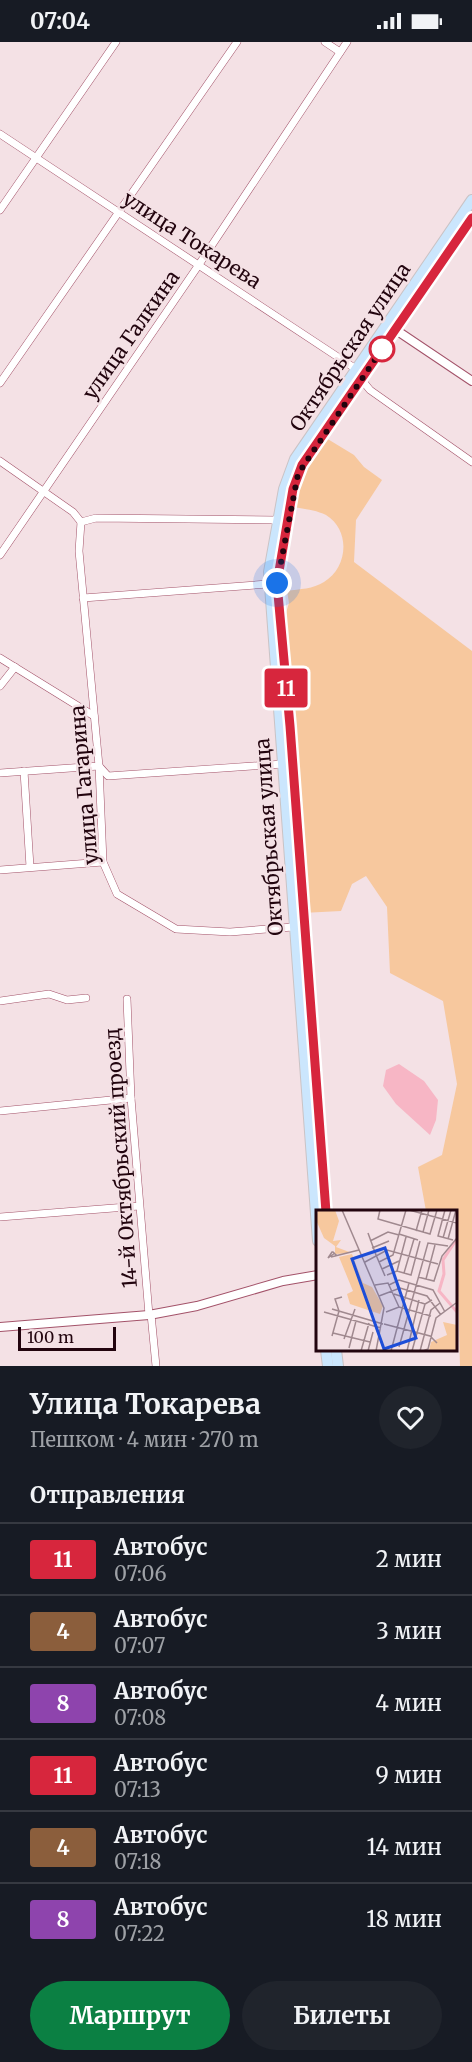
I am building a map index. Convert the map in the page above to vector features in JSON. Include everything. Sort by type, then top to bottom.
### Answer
[{"type":"main road","name":"Октябрьская улица","points":[[391,327],[472,200]]},
{"type":"main road","name":"Октябрьская улица","points":[[316,1217],[292,927],[273,584],[277,520],[292,465],[472,219]]},
{"type":"main road","name":"Октябрьская улица","points":[[326,1210],[290,726],[273,584],[298,474],[358,374]]},
{"type":"main road","points":[[326,1351],[327,1366]]},
{"type":"main road","points":[[336,1351],[338,1366]]},
{"type":"street","points":[[0,210],[116,42]]},
{"type":"street","points":[[0,383],[237,42]]},
{"type":"street","points":[[325,42],[340,52]]},
{"type":"street","name":"улица Галкина","points":[[0,555],[198,266],[347,42]]},
{"type":"street","name":"улица Токарева","points":[[0,134],[358,374],[370,390],[472,462]]},
{"type":"street","points":[[391,327],[472,381]]},
{"type":"street","points":[[0,461],[73,512],[81,522],[96,518],[277,520]]},
{"type":"street","name":"улица Гагарина","points":[[81,522],[78,551],[99,766],[103,862],[117,894],[176,929],[230,932],[292,927]]},
{"type":"street","points":[[83,598],[273,584]]},
{"type":"street","points":[[0,658],[94,716]]},
{"type":"street","points":[[0,686],[15,667]]},
{"type":"street","points":[[0,773],[99,766],[108,776],[283,764]]},
{"type":"street","points":[[24,771],[30,867]]},
{"type":"street","points":[[0,870],[103,862]]},
{"type":"street","points":[[0,1001],[49,994],[67,1000],[86,998]]},
{"type":"street","name":"14-й Октябрьский проезд","points":[[127,999],[139,1206],[156,1366]]},
{"type":"street","points":[[0,1111],[131,1098]]},
{"type":"street","points":[[0,1217],[139,1206]]},
{"type":"street","points":[[0,1327],[150,1315],[197,1306],[283,1281],[316,1275]]},
{"type":"shaded area","points":[[326,438],[354,455],[364,467],[382,480],[356,520],[354,562],[472,651],[472,1366],[460,1366],[457,1210],[426,1210],[418,1167],[442,1155],[457,1084],[443,1001],[390,973],[387,907],[366,876],[352,884],[341,911],[302,913],[295,727],[285,616],[289,603],[287,591],[320,584],[332,576],[342,559],[343,539],[340,530],[326,515],[294,507],[301,475]]},
{"type":"shaded area","points":[[399,1064],[424,1081],[438,1100],[436,1120],[430,1135],[396,1104],[383,1086],[386,1070]]},
{"type":"bus line","name":"11","points":[[326,1210],[305,956],[290,726],[280,630],[277,583],[279,565],[293,489],[302,465],[472,218]]},
{"type":"route","points":[[277,583],[293,489],[302,465],[382,349]]}]
